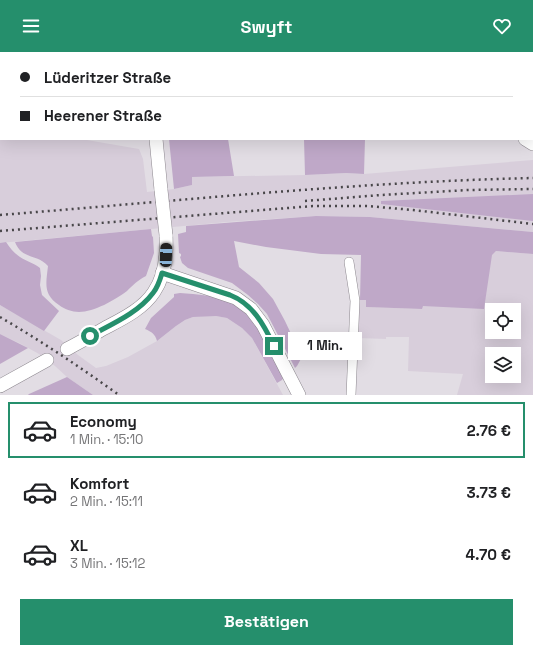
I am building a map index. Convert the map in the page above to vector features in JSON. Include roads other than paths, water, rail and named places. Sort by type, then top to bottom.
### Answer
[{"type":"main road","points":[[67,349],[122,319],[138,308],[153,293],[158,284],[166,255],[166,235],[156,140]]},
{"type":"main road","points":[[162,273],[236,298],[251,309],[268,334],[299,395]]},
{"type":"main road","points":[[0,386],[47,360]]},
{"type":"street","points":[[349,262],[355,301],[351,395]]},
{"type":"railway","points":[[0,215],[333,188],[466,180],[533,178]]},
{"type":"railway","points":[[305,201],[468,190],[533,189]]},
{"type":"railway","points":[[0,231],[313,206],[367,206],[533,224]]},
{"type":"railway","points":[[0,317],[60,354],[119,395]]}]
